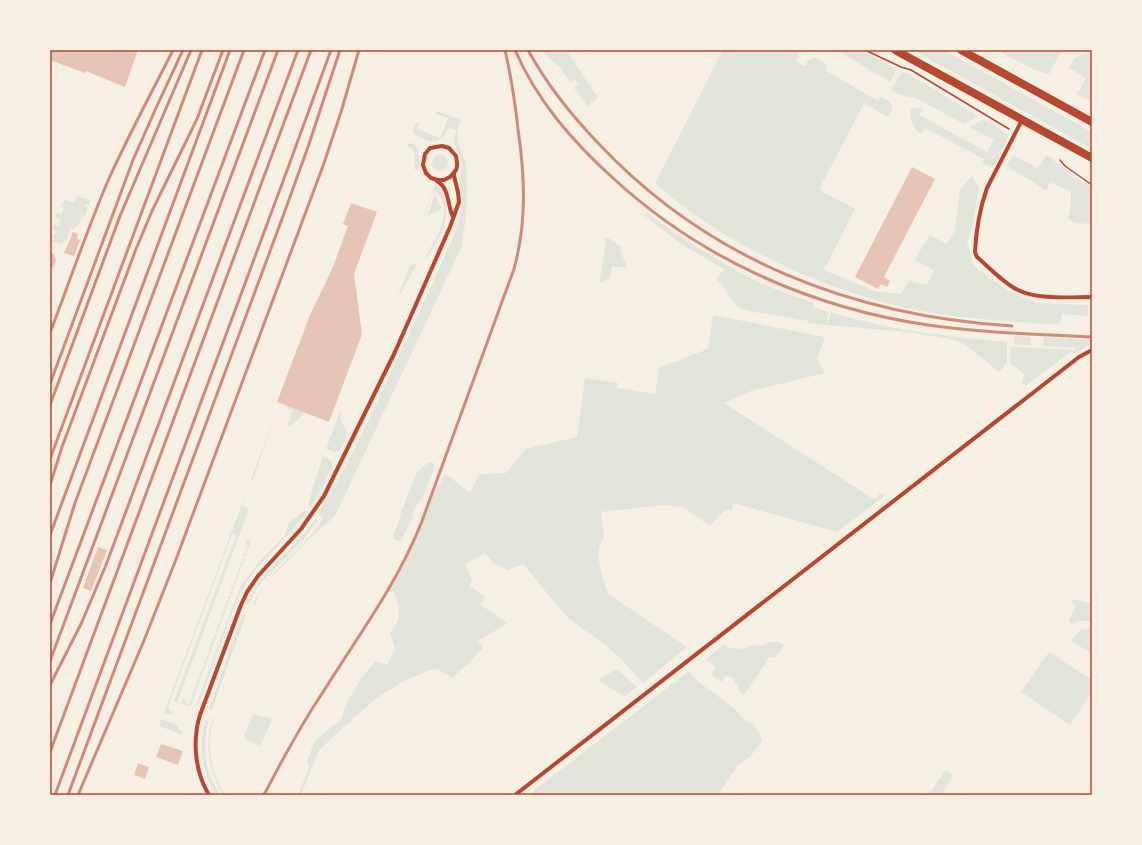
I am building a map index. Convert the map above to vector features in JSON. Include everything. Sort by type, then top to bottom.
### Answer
[{"type":"main road","points":[[895,50],[1092,158]]},
{"type":"main road","points":[[961,50],[1092,122]]},
{"type":"street","points":[[1022,120],[983,199],[975,252],[977,256],[1011,286],[1018,290],[1037,295],[1092,297]]},
{"type":"street","points":[[209,795],[202,780],[198,765],[196,743],[197,729],[200,715],[241,605],[247,592],[258,576],[301,529],[324,496],[405,331],[450,227],[459,202],[454,176],[457,160],[452,150],[442,146],[434,146],[428,151],[423,161],[426,173],[440,182],[445,189],[453,217]]},
{"type":"street","points":[[435,179],[447,179],[456,170]]},
{"type":"street","points":[[515,795],[1079,357],[1092,350]]},
{"type":"path","points":[[865,50],[901,67],[911,70],[1010,130]]},
{"type":"path","points":[[1060,160],[1065,166],[1092,185]]},
{"type":"shaded area","points":[[542,50],[566,50],[598,98],[587,106],[574,88],[578,85],[575,80],[570,82],[561,69]]},
{"type":"shaded area","points":[[723,50],[800,50],[796,62],[804,66],[809,60],[815,57],[827,65],[825,70],[878,101],[881,96],[892,105],[891,113],[888,117],[864,103],[819,190],[855,209],[824,270],[874,291],[901,294],[909,281],[927,285],[934,270],[914,260],[930,235],[947,244],[955,230],[960,189],[972,176],[979,187],[973,224],[967,243],[974,266],[1010,292],[1037,303],[1088,305],[1087,316],[1062,314],[1061,321],[1058,324],[1042,324],[952,316],[902,307],[826,283],[788,268],[716,229],[684,207],[655,183]]},
{"type":"shaded area","points":[[837,50],[860,50],[897,69],[890,82]]},
{"type":"shaded area","points":[[913,50],[944,50],[1092,132],[1092,149]]},
{"type":"shaded area","points":[[1004,50],[1062,50],[1049,74],[1035,70],[1002,53]]},
{"type":"shaded area","points":[[1089,53],[1092,54],[1092,102],[1077,94],[1086,78],[1069,68],[1074,58]]},
{"type":"shaded area","points":[[902,72],[908,73],[978,116],[964,124],[916,98],[899,95],[891,90]]},
{"type":"shaded area","points":[[914,107],[922,109],[919,115],[987,152],[994,140],[970,127],[984,119],[1009,135],[996,164],[991,167],[982,164],[984,159],[925,128],[922,134],[913,126],[911,121],[911,109]]},
{"type":"shaded area","points":[[437,111],[461,120],[458,128],[458,140],[466,162],[467,184],[466,215],[462,246],[335,516],[308,540],[265,584],[304,543],[321,522],[322,518],[318,514],[342,473],[367,423],[454,236],[462,204],[459,179],[462,167],[461,159],[454,144],[456,130],[449,128],[445,135],[439,140],[427,141],[415,134],[413,131],[415,124],[420,123],[417,129],[440,138],[448,118],[436,114]]},
{"type":"shaded area","points":[[409,143],[416,146],[418,149],[419,169],[415,170],[415,156],[413,150],[407,146]]},
{"type":"shaded area","points":[[437,155],[443,155],[448,160],[446,169],[443,171],[437,171],[432,166],[432,160]]},
{"type":"shaded area","points":[[1013,155],[1037,168],[1047,155],[1079,180],[1092,188],[1092,224],[1074,223],[1068,218],[1071,204],[1071,192],[1050,182],[1046,191],[1006,166]]},
{"type":"shaded area","points":[[435,185],[440,187],[443,192],[446,212],[443,230],[427,257],[426,256],[443,223],[444,215],[442,201],[435,191],[433,192],[423,218]]},
{"type":"shaded area","points":[[50,194],[74,203],[77,196],[91,200],[89,205],[86,204],[85,206],[88,207],[85,217],[82,216],[78,227],[76,226],[73,230],[71,229],[67,240],[60,244],[52,242],[54,238],[51,236],[52,234],[54,235],[56,231],[52,229],[54,224],[59,226],[61,219],[55,217],[57,213],[62,214],[64,208],[61,207],[65,200]]},
{"type":"shaded area","points":[[435,194],[442,209],[427,216]]},
{"type":"shaded area","points":[[647,213],[719,261],[765,285],[814,303],[813,307],[829,312],[826,325],[808,323],[808,321],[748,311],[738,306],[716,279],[724,269],[681,244],[644,215]]},
{"type":"shaded area","points":[[602,235],[605,239],[607,239],[607,237],[621,247],[620,251],[627,268],[612,266],[610,278],[599,284],[606,244]]},
{"type":"shaded area","points":[[417,264],[397,300],[410,265]]},
{"type":"shaded area","points":[[831,312],[874,324],[918,332],[1007,342],[1007,363],[999,372],[964,344],[950,339],[908,332],[827,325]]},
{"type":"shaded area","points":[[713,315],[825,337],[817,359],[825,373],[751,391],[724,403],[872,498],[876,499],[880,493],[883,495],[887,494],[837,532],[733,503],[732,511],[725,510],[710,526],[683,507],[663,505],[601,512],[604,537],[599,550],[599,557],[601,572],[607,593],[687,647],[643,683],[623,661],[602,642],[566,616],[523,564],[508,570],[493,563],[485,553],[465,564],[472,579],[470,586],[485,597],[481,605],[508,623],[478,641],[482,645],[482,649],[452,678],[437,669],[430,670],[406,680],[375,699],[319,750],[301,795],[298,795],[309,768],[307,762],[313,745],[320,736],[341,720],[346,704],[361,679],[375,661],[387,665],[395,649],[390,633],[397,623],[399,608],[393,591],[385,593],[398,571],[401,571],[436,489],[446,474],[470,493],[479,474],[506,473],[526,449],[577,437],[585,378],[618,383],[617,388],[655,394],[659,368],[708,349]]},
{"type":"shaded area","points":[[1014,336],[1031,337],[1030,345],[1014,344]]},
{"type":"shaded area","points":[[1044,337],[1092,340],[1092,344],[1074,354],[1072,351],[1025,386],[1022,384],[1022,379],[1025,375],[1010,363],[1011,347],[1074,350],[1077,348],[1043,346]]},
{"type":"shaded area","points":[[287,406],[303,412],[303,415],[289,427],[287,426],[293,410],[286,407]]},
{"type":"shaded area","points":[[340,411],[341,421],[347,431],[347,438],[342,448],[339,451],[334,452],[326,449]]},
{"type":"shaded area","points":[[275,415],[253,480],[251,480],[242,505],[249,509],[177,703],[174,701],[236,536],[232,534],[169,704],[169,709],[173,712],[170,715],[164,713]]},
{"type":"shaded area","points":[[323,456],[332,462],[332,468],[310,508],[308,504]]},
{"type":"shaded area","points":[[429,462],[434,463],[433,472],[423,496],[414,510],[412,520],[408,525],[401,542],[393,539],[409,490],[417,472]]},
{"type":"shaded area","points":[[306,510],[307,512],[291,532],[256,569],[241,592],[198,706],[196,705],[242,584],[259,562],[284,536],[289,522]]},
{"type":"shaded area","points":[[316,518],[318,521],[302,541],[261,583],[254,593],[249,605],[248,602],[251,595],[261,580],[302,536]]},
{"type":"shaded area","points":[[246,539],[251,541],[245,558],[243,555],[246,553],[245,550],[248,548],[245,541]]},
{"type":"shaded area","points":[[245,558],[191,705],[181,704],[184,698],[187,704],[191,703],[190,700],[193,698],[191,695],[194,693],[193,690],[196,689],[195,686],[198,684],[196,681],[200,679],[198,676],[201,675],[200,672],[203,670],[202,667],[205,666],[203,662],[206,661],[205,658],[208,656],[207,653],[210,652],[209,648],[212,647],[210,644],[213,642],[212,639],[215,637],[214,634],[217,633],[215,629],[219,628],[217,625],[220,623],[219,620],[222,619],[221,615],[224,614],[223,611],[226,609],[224,606],[227,605],[226,601],[229,600],[228,597],[231,595],[229,592],[232,591],[231,587],[234,586],[233,583],[236,581],[235,578],[238,576],[236,573],[239,572],[238,569],[241,567],[240,564],[243,562],[242,559]]},
{"type":"shaded area","points":[[260,592],[255,605],[253,605],[259,593]]},
{"type":"shaded area","points":[[1072,599],[1092,603],[1092,623],[1082,620],[1072,624],[1068,621],[1076,606],[1071,603]]},
{"type":"shaded area","points":[[247,612],[212,710],[209,709],[242,615]]},
{"type":"shaded area","points":[[1092,623],[1091,653],[1071,641],[1080,630],[1087,630]]},
{"type":"shaded area","points":[[776,641],[784,645],[776,657],[770,657],[743,696],[733,679],[726,675],[721,682],[713,676],[712,674],[716,667],[706,659],[724,644],[729,648],[745,649],[750,645],[762,646],[769,642]]},
{"type":"shaded area","points":[[1049,652],[1092,680],[1092,692],[1070,725],[1021,692]]},
{"type":"shaded area","points":[[617,669],[637,687],[624,697],[598,680]]},
{"type":"shaded area","points":[[689,671],[696,680],[735,709],[743,719],[753,724],[762,740],[751,756],[738,765],[718,795],[528,795]]},
{"type":"shaded area","points":[[253,714],[272,720],[260,746],[246,740],[244,735]]},
{"type":"shaded area","points":[[213,717],[210,738],[211,758],[216,777],[225,795],[223,794],[214,776],[209,757],[208,747],[210,727]]},
{"type":"shaded area","points":[[161,719],[179,726],[178,729],[182,731],[183,735],[159,726]]},
{"type":"shaded area","points":[[205,719],[208,722],[205,741],[206,760],[211,778],[220,795],[216,795],[214,792],[206,774],[202,756],[202,738]]},
{"type":"shaded area","points":[[945,771],[948,771],[953,775],[941,795],[928,795]]},
{"type":"building","points":[[50,50],[138,50],[125,87],[86,71],[85,73],[50,60]]},
{"type":"building","points":[[912,167],[935,179],[884,277],[890,281],[887,287],[881,284],[878,289],[855,277]]},
{"type":"building","points":[[351,203],[377,212],[354,274],[362,334],[329,422],[277,402],[310,315],[333,267],[348,226],[343,224]]},
{"type":"building","points":[[73,232],[78,234],[77,239],[80,240],[74,256],[64,253]]},
{"type":"building","points":[[50,253],[54,254],[56,260],[55,265],[50,270]]},
{"type":"building","points":[[98,547],[107,550],[91,591],[83,588]]},
{"type":"building","points":[[161,744],[183,751],[178,765],[156,757]]},
{"type":"building","points":[[138,763],[149,767],[145,779],[134,775]]},
{"type":"railway","points":[[50,333],[107,183],[173,50]]},
{"type":"railway","points":[[50,384],[133,160],[183,50]]},
{"type":"railway","points":[[50,405],[120,216],[191,50]]},
{"type":"railway","points":[[50,459],[202,50]]},
{"type":"railway","points":[[50,485],[62,447],[136,249],[152,211],[197,119],[223,50]]},
{"type":"railway","points":[[50,535],[230,50]]},
{"type":"railway","points":[[50,583],[75,503],[244,50]]},
{"type":"railway","points":[[50,624],[265,50]]},
{"type":"railway","points":[[50,661],[278,50]]},
{"type":"railway","points":[[50,685],[81,624],[106,565],[298,50]]},
{"type":"railway","points":[[50,752],[311,50]]},
{"type":"railway","points":[[55,795],[331,50]]},
{"type":"railway","points":[[68,795],[282,219],[308,147],[340,50]]},
{"type":"railway","points":[[78,795],[143,643],[175,562],[323,166],[359,50]]},
{"type":"railway","points":[[264,795],[299,730],[377,609],[412,544],[422,521],[514,269],[521,234],[524,199],[516,109],[505,50]]},
{"type":"railway","points":[[515,50],[534,86],[557,120],[584,150],[614,179],[648,208],[683,233],[721,256],[760,276],[842,306],[885,317],[928,325],[969,330],[1092,337]]},
{"type":"railway","points":[[528,50],[543,76],[560,100],[599,144],[642,185],[688,220],[736,250],[788,275],[841,295],[896,310],[953,320],[1012,326]]}]
